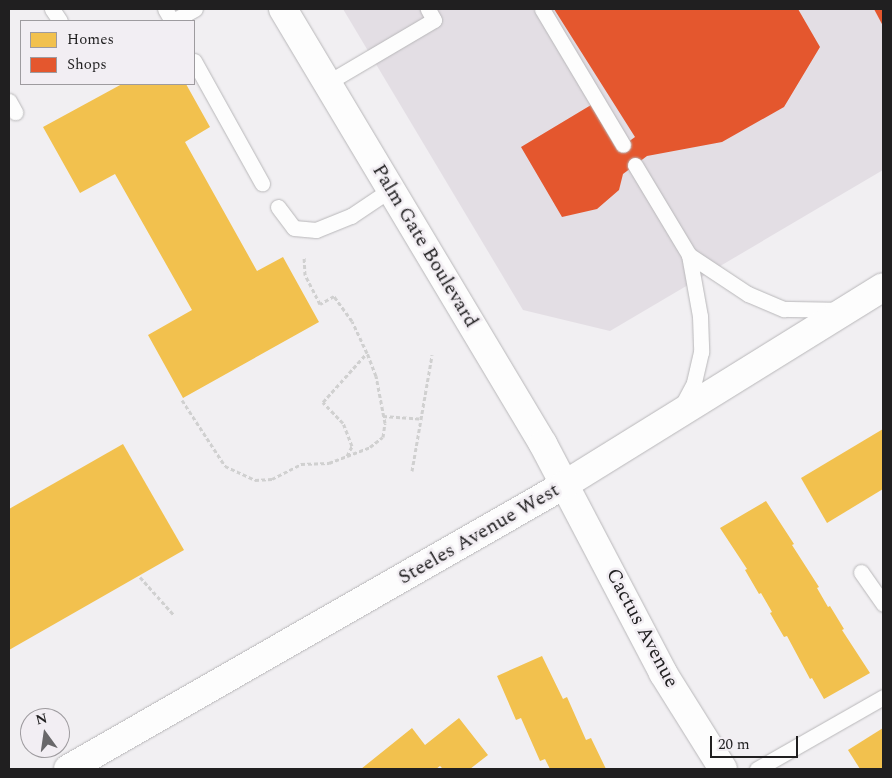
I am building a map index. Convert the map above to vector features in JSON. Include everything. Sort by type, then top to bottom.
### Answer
[{"type":"main road","name":"Palm Gate Boulevard","points":[[282,9],[543,444],[564,485]]},
{"type":"main road","name":"Steeles Avenue West","points":[[68,769],[564,485],[883,287]]},
{"type":"main road","name":"Cactus Avenue","points":[[564,485],[592,534],[663,673],[723,769]]},
{"type":"lane","points":[[52,9],[59,20]]},
{"type":"lane","points":[[165,9],[171,20]]},
{"type":"lane","points":[[174,20],[195,9]]},
{"type":"lane","points":[[327,83],[434,20],[428,9]]},
{"type":"lane","points":[[542,9],[623,145]]},
{"type":"lane","points":[[195,63],[262,183]]},
{"type":"lane","points":[[635,165],[689,254],[700,316],[700,352],[694,383],[677,414]]},
{"type":"lane","points":[[278,207],[294,228],[316,230],[351,216],[391,189]]},
{"type":"lane","points":[[689,254],[748,294],[784,309],[846,310]]},
{"type":"lane","points":[[861,572],[883,604]]},
{"type":"lane","points":[[757,769],[883,697]]},
{"type":"path","points":[[182,400],[225,466],[255,480],[272,479],[301,464],[329,463],[370,447],[383,437],[383,416],[376,376],[368,353],[352,321],[334,296],[320,304],[305,275],[304,256]]},
{"type":"path","points":[[347,456],[352,446],[343,423],[323,402],[368,353]]},
{"type":"path","points":[[412,472],[432,355]]},
{"type":"path","points":[[383,416],[422,419]]},
{"type":"path","points":[[140,578],[173,614]]},
{"type":"shaded area","points":[[343,9],[883,9],[883,170],[610,331],[523,310]]},
{"type":"building: Homes","points":[[120,85],[187,85],[210,127],[185,142],[257,271],[283,257],[319,322],[183,398],[148,335],[192,310],[115,174],[80,193],[43,127]]},
{"type":"building: Homes","points":[[883,429],[883,489],[827,523],[801,478]]},
{"type":"building: Homes","points":[[123,444],[184,550],[9,650],[9,509]]},
{"type":"building: Homes","points":[[766,501],[794,544],[792,545],[819,587],[817,588],[828,607],[830,606],[844,629],[842,630],[870,673],[824,699],[812,678],[810,679],[787,636],[784,637],[761,593],[759,594],[745,570],[747,569],[720,528]]},
{"type":"building: Homes","points":[[542,656],[563,699],[567,697],[586,740],[591,738],[606,769],[550,769],[545,759],[540,761],[521,718],[516,720],[497,676]]},
{"type":"building: Homes","points":[[459,718],[488,755],[470,769],[443,769],[440,766],[436,769],[361,769],[412,728],[425,745]]},
{"type":"building: Homes","points":[[883,728],[883,769],[860,769],[848,750]]},
{"type":"building: Shops","points":[[554,9],[798,9],[820,47],[784,107],[722,142],[647,156],[623,174],[619,190],[597,209],[562,217],[521,147],[591,105],[617,150],[635,137]]},
{"type":"building: Shops","points":[[874,9],[883,9],[883,26]]}]
